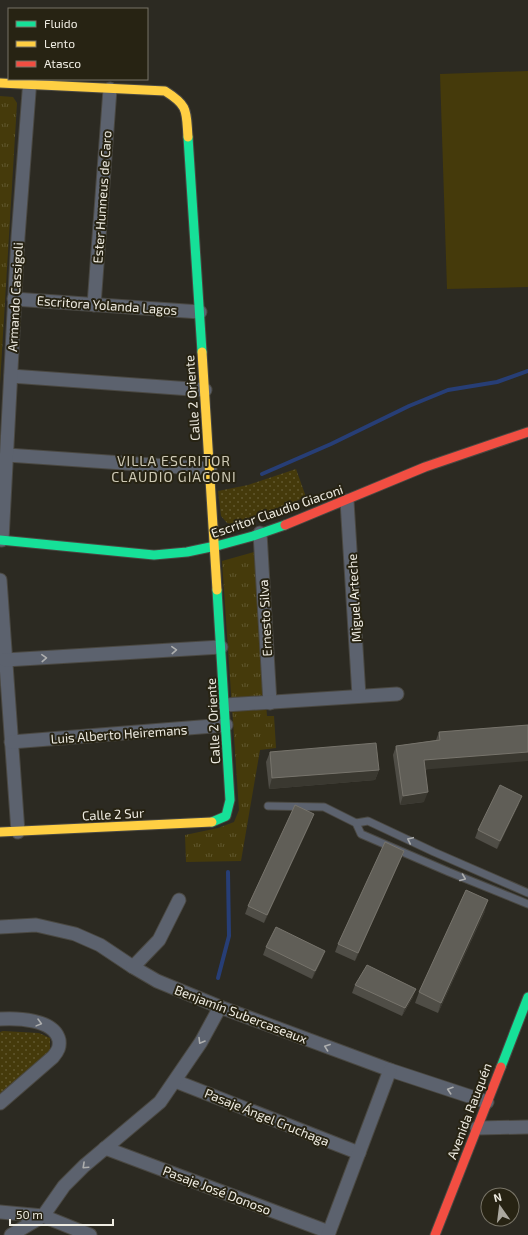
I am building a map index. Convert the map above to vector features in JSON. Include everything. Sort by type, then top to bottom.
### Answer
[{"type":"street","points":[[0,83],[30,82],[110,89]]},
{"type":"street","name":"Armando Cassigoli","points":[[1,540],[7,455],[14,299],[30,82]]},
{"type":"street","name":"Calle 2 Oriente","points":[[110,89],[164,91],[178,99],[186,110],[225,705],[230,800],[226,816]]},
{"type":"street","name":"Ester Hunneus de Caro","points":[[94,304],[110,89]]},
{"type":"street","name":"Escritora Yolanda Lagos","points":[[14,299],[200,312]]},
{"type":"street","points":[[11,376],[205,390]]},
{"type":"street","name":"Escritor Claudio Giaconi","points":[[1,540],[154,555],[176,554],[215,547],[303,518],[410,474],[528,432]]},
{"type":"street","points":[[7,455],[210,468]]},
{"type":"street","name":"Miguel Arteche","points":[[347,500],[360,696]]},
{"type":"street","name":"Ernesto Silva","points":[[260,533],[270,703]]},
{"type":"street","points":[[0,580],[18,832]]},
{"type":"street","points":[[5,660],[221,647]]},
{"type":"street","points":[[225,705],[397,694]]},
{"type":"street","name":"Luis Alberto Heiremans","points":[[11,742],[226,725]]},
{"type":"street","name":"Calle 2 Sur","points":[[0,832],[212,822],[226,816]]},
{"type":"street","points":[[133,967],[159,940],[179,900]]},
{"type":"street","name":"Benjamín Subercaseaux","points":[[0,927],[36,925],[75,934],[100,946],[157,981],[220,1007],[390,1070],[487,1102]]},
{"type":"street","name":"Avenida Rauquén","points":[[435,1235],[487,1102],[522,1031],[528,997]]},
{"type":"street","points":[[11,1235],[43,1216],[64,1186],[84,1166],[160,1102],[201,1042],[220,1007]]},
{"type":"street","points":[[0,1020],[17,1019],[33,1021],[48,1026],[56,1032],[59,1043],[58,1051],[53,1057],[0,1103]]},
{"type":"street","points":[[328,1234],[390,1070]]},
{"type":"street","name":"Pasaje Ángel Cruchaga","points":[[175,1081],[358,1153]]},
{"type":"street","points":[[477,1128],[528,1127]]},
{"type":"street","name":"Pasaje José Donoso","points":[[105,1148],[328,1234]]},
{"type":"street","points":[[0,1212],[43,1216],[90,1235]]},
{"type":"lane","points":[[268,806],[324,807],[356,823],[368,821],[528,893]]},
{"type":"lane","points":[[356,823],[361,834],[438,868],[528,904]]},
{"type":"lane","points":[[417,859],[423,846]]},
{"type":"lane","points":[[438,868],[443,856]]},
{"type":"green space","points":[[528,71],[528,287],[447,289],[440,74]]},
{"type":"green space","points":[[0,96],[13,97],[17,103],[0,384]]},
{"type":"green space","points":[[296,469],[306,497],[237,525],[227,523],[221,516],[218,491],[248,485]]},
{"type":"green space","points":[[254,552],[267,716],[274,716],[276,748],[260,750],[241,861],[186,862],[185,835],[218,828],[234,822],[239,810],[222,561]]},
{"type":"green space","points":[[0,1032],[39,1033],[50,1038],[50,1052],[0,1096]]},
{"type":"building","points":[[528,725],[528,752],[424,760],[428,792],[403,796],[396,746],[440,740],[439,732]]},
{"type":"building","points":[[376,743],[379,770],[272,778],[270,752]]},
{"type":"building","points":[[500,785],[522,796],[500,841],[478,830]]},
{"type":"building","points":[[295,805],[314,814],[267,915],[248,906]]},
{"type":"building","points":[[385,842],[404,851],[358,953],[338,944]]},
{"type":"building","points":[[466,890],[488,900],[441,1003],[419,992]]},
{"type":"building","points":[[276,927],[325,951],[315,971],[266,947]]},
{"type":"building","points":[[367,965],[416,989],[405,1008],[355,985]]},
{"type":"waterway","points":[[262,474],[331,444],[409,406],[448,390],[497,382],[528,371]]},
{"type":"waterway","points":[[218,978],[229,936],[228,872]]},
{"type":"traffic: fast","points":[[188,137],[202,352]]},
{"type":"traffic: fast","points":[[0,540],[154,555],[187,552],[220,545],[285,525]]},
{"type":"traffic: fast","points":[[212,822],[226,816],[230,800],[217,590]]},
{"type":"traffic: fast","points":[[501,1067],[528,997]]},
{"type":"traffic: slow","points":[[0,83],[165,91],[173,96],[185,110],[188,137]]},
{"type":"traffic: slow","points":[[202,352],[217,590]]},
{"type":"traffic: slow","points":[[0,832],[212,822]]},
{"type":"traffic: jam","points":[[285,525],[425,467],[528,432]]},
{"type":"traffic: jam","points":[[435,1235],[501,1067]]},
{"type":"district","name":"VILLA ESCRITOR CLAUDIO GIACONI","points":[[174,470]]}]
